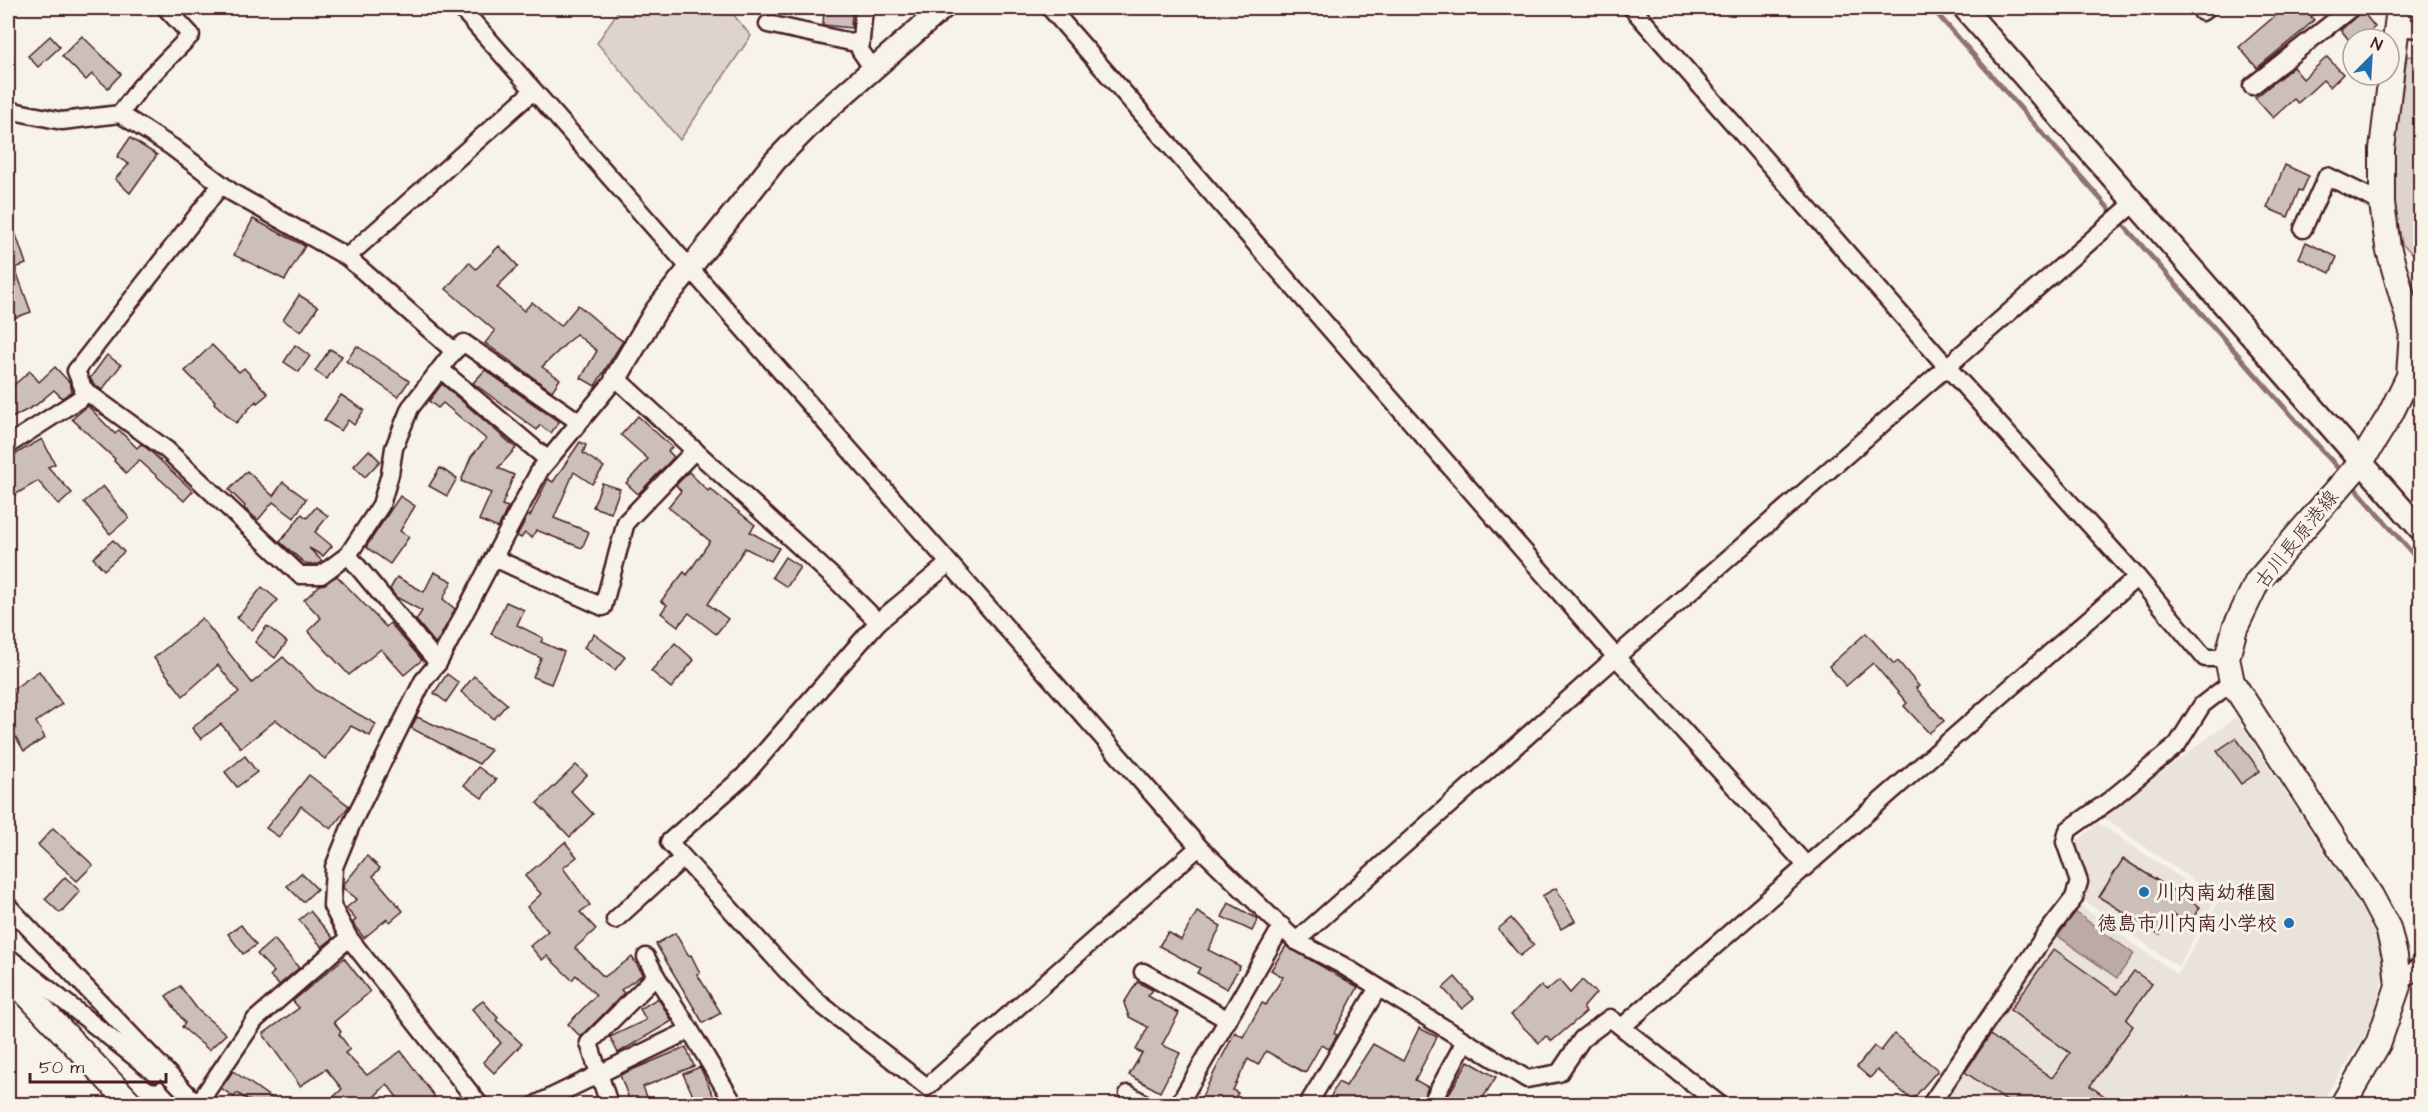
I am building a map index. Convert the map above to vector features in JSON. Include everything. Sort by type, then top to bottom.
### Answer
[{"type":"main road","name":"古川長原港線","points":[[2343,1104],[2378,1044],[2398,986],[2388,928],[2371,896],[2232,682],[2227,658],[2235,628],[2257,582],[2352,472],[2390,415],[2409,376],[2416,330],[2388,247],[2382,203],[2382,149],[2398,17]]},
{"type":"main road","points":[[8,974],[131,1104]]},
{"type":"street","points":[[120,114],[141,86],[191,35],[166,8]]},
{"type":"street","points":[[461,8],[1199,848],[1296,941],[1378,987],[1527,1079],[1559,1073],[1582,1039],[1610,1018],[1719,1104]]},
{"type":"street","points":[[864,8],[860,50],[873,69]]},
{"type":"street","points":[[479,1104],[349,938],[333,906],[334,867],[352,823],[423,681],[438,663],[540,470],[616,378],[655,312],[690,266],[793,141],[943,8]]},
{"type":"street","points":[[1050,8],[1616,657],[1806,865]]},
{"type":"street","points":[[1632,8],[1948,368],[2137,578],[2205,658],[2227,658]]},
{"type":"street","points":[[1964,8],[2352,472],[2421,529]]},
{"type":"street","points":[[2252,86],[2351,8]]},
{"type":"street","points":[[2398,17],[2421,28]]},
{"type":"street","points":[[768,24],[860,44]]},
{"type":"street","points":[[347,256],[533,91]]},
{"type":"street","points":[[8,110],[62,122],[120,114],[172,147],[221,185],[257,208],[289,223],[347,256],[454,351]]},
{"type":"street","points":[[2303,229],[2327,176],[2382,203]]},
{"type":"street","points":[[221,185],[76,371],[84,390],[166,450],[300,575],[321,575],[348,555],[381,505],[390,474],[394,448],[410,408],[454,351],[464,343],[579,422]]},
{"type":"street","points":[[1296,941],[2131,206]]},
{"type":"street","points":[[440,369],[548,460]]},
{"type":"street","points":[[616,378],[878,622]]},
{"type":"street","points":[[8,446],[81,398],[84,390]]},
{"type":"street","points":[[494,558],[603,607],[626,522],[695,450]]},
{"type":"street","points":[[348,555],[438,663]]},
{"type":"street","points":[[948,564],[878,622],[744,776],[669,842],[683,858],[818,1002],[927,1087],[1199,848]]},
{"type":"street","points":[[1622,1027],[2137,578]]},
{"type":"street","points":[[1931,1104],[2036,948],[2074,898],[2079,882],[2065,842],[2068,830],[2110,800],[2177,745],[2202,705],[2232,682]]},
{"type":"street","points":[[615,920],[683,858]]},
{"type":"street","points":[[8,906],[197,1104]]},
{"type":"street","points":[[1179,1104],[1282,926]]},
{"type":"street","points":[[197,1104],[255,1020],[349,938]]},
{"type":"street","points":[[8,957],[197,1104]]},
{"type":"street","points":[[646,957],[734,1104]]},
{"type":"street","points":[[2398,986],[2421,965]]},
{"type":"street","points":[[1143,972],[1228,1020]]},
{"type":"street","points":[[609,1104],[588,1043],[656,976]]},
{"type":"street","points":[[1308,1104],[1378,987]]},
{"type":"street","points":[[537,1104],[690,1030]]},
{"type":"street","points":[[1431,1104],[1465,1041]]},
{"type":"street","points":[[1128,1094],[1145,1104]]},
{"type":"shaded area","points":[[620,8],[728,8],[751,36],[680,140],[597,43]]},
{"type":"shaded area","points":[[2407,56],[2420,57],[2420,260],[2402,244],[2395,208],[2395,144]]},
{"type":"shaded area","name":"徳島市川内南小学校","points":[[2236,717],[2385,944],[2386,963],[2376,1008],[2364,1037],[2320,1104],[1955,1104],[1946,1096],[2076,903],[2178,975],[2220,899],[2102,817]]},
{"type":"shaded area","name":"川内南幼稚園","points":[[2098,823],[2215,900],[2178,967],[2083,900],[2088,884],[2075,843]]},
{"type":"shaded area","points":[[2075,912],[2134,954],[2117,978],[2058,936]]},
{"type":"building","points":[[2284,8],[2321,8],[2311,17],[2314,20],[2257,68],[2239,47]]},
{"type":"building","points":[[824,10],[852,12],[851,28],[823,25]]},
{"type":"building","points":[[2362,11],[2375,27],[2344,27]]},
{"type":"building","points":[[50,36],[60,47],[38,67],[28,56]]},
{"type":"building","points":[[82,36],[121,74],[108,88],[92,74],[86,80],[62,56]]},
{"type":"building","points":[[2327,57],[2341,72],[2341,76],[2330,87],[2323,80],[2298,103],[2294,99],[2273,118],[2255,98],[2293,67],[2303,79]]},
{"type":"building","points":[[130,138],[157,155],[130,193],[115,179],[129,164],[117,157]]},
{"type":"building","points":[[2285,165],[2309,176],[2302,191],[2299,190],[2288,217],[2267,208]]},
{"type":"building","points":[[8,217],[10,217],[26,264],[15,268],[31,312],[11,319],[8,309]]},
{"type":"building","points":[[253,219],[305,246],[285,280],[234,255]]},
{"type":"building","points":[[2306,242],[2337,257],[2330,273],[2299,258]]},
{"type":"building","points":[[499,246],[518,266],[497,287],[524,311],[532,302],[561,326],[578,305],[603,328],[623,341],[595,386],[581,378],[597,351],[576,334],[542,367],[560,379],[552,391],[485,343],[495,331],[446,289],[469,262],[476,269]]},
{"type":"building","points":[[299,295],[318,307],[301,332],[283,320]]},
{"type":"building","points":[[212,345],[239,372],[244,368],[268,394],[257,403],[256,401],[236,423],[185,371]]},
{"type":"building","points":[[295,345],[310,356],[299,372],[284,362]]},
{"type":"building","points":[[357,346],[409,381],[398,397],[346,361]]},
{"type":"building","points":[[330,349],[342,356],[327,379],[315,371]]},
{"type":"building","points":[[107,355],[121,365],[102,390],[90,378]]},
{"type":"building","points":[[55,367],[70,383],[72,391],[62,398],[54,390],[36,405],[8,420],[8,390],[30,371],[39,382]]},
{"type":"building","points":[[485,370],[559,422],[551,433],[540,425],[537,430],[473,383]]},
{"type":"building","points":[[442,384],[516,448],[498,468],[514,475],[502,505],[508,507],[498,528],[479,520],[491,493],[461,481],[471,457],[486,439],[443,403],[438,408],[429,401]]},
{"type":"building","points":[[341,395],[364,410],[354,425],[348,420],[341,431],[324,420]]},
{"type":"building","points":[[88,406],[115,434],[119,430],[137,448],[141,444],[193,491],[184,501],[139,460],[126,473],[114,461],[115,459],[72,419]]},
{"type":"building","points":[[638,416],[672,447],[668,451],[674,457],[638,494],[626,483],[648,459],[621,435]]},
{"type":"building","points":[[42,439],[55,464],[48,467],[72,493],[59,505],[38,481],[8,499],[8,458]]},
{"type":"building","points":[[580,442],[586,445],[583,453],[604,467],[592,484],[574,472],[554,518],[589,532],[582,548],[536,530],[532,538],[525,533],[521,538],[517,536],[528,515],[530,516],[548,479],[553,482]]},
{"type":"building","points":[[369,450],[380,461],[365,477],[354,466]]},
{"type":"building","points":[[440,468],[457,478],[447,496],[429,486]]},
{"type":"building","points":[[247,471],[273,496],[283,482],[306,499],[294,518],[273,502],[258,520],[244,508],[245,506],[229,490]]},
{"type":"building","points":[[689,472],[708,491],[710,489],[755,525],[750,532],[779,548],[771,561],[745,548],[708,604],[728,619],[716,634],[689,613],[678,626],[661,613],[667,605],[661,601],[684,572],[687,575],[710,541],[668,507],[681,491],[676,485]]},
{"type":"building","points":[[602,483],[620,489],[611,513],[593,507]]},
{"type":"building","points":[[103,486],[129,518],[110,534],[84,502]]},
{"type":"building","points":[[400,496],[415,506],[400,531],[409,537],[390,564],[366,547]]},
{"type":"building","points":[[316,507],[328,516],[315,532],[332,546],[323,556],[309,548],[322,561],[318,564],[306,564],[280,542],[302,514],[307,518]]},
{"type":"building","points":[[113,540],[124,552],[104,570],[93,558]]},
{"type":"building","points":[[785,557],[800,567],[787,587],[772,577]]},
{"type":"building","points":[[434,572],[452,581],[443,599],[455,609],[436,644],[416,620],[422,611],[396,597],[390,589],[397,577],[424,592]]},
{"type":"building","points":[[337,576],[386,627],[390,623],[422,660],[404,675],[381,649],[349,675],[308,631],[321,618],[304,600],[320,585]]},
{"type":"building","points":[[262,587],[278,600],[252,630],[237,618]]},
{"type":"building","points":[[506,602],[524,610],[517,625],[543,638],[541,642],[564,652],[551,684],[533,677],[541,658],[491,634]]},
{"type":"building","points":[[202,618],[252,683],[283,657],[317,691],[376,724],[370,736],[351,726],[325,759],[276,720],[241,748],[221,724],[201,739],[192,728],[239,692],[218,665],[183,696],[154,658]]},
{"type":"building","points":[[267,626],[287,642],[275,658],[255,642]]},
{"type":"building","points":[[1866,633],[1894,664],[1898,661],[1919,686],[1916,688],[1944,721],[1929,733],[1904,706],[1907,703],[1873,663],[1846,686],[1829,666]]},
{"type":"building","points":[[594,634],[625,657],[615,670],[584,647]]},
{"type":"building","points":[[675,643],[694,660],[671,688],[651,671]]},
{"type":"building","points":[[39,671],[62,704],[36,722],[45,738],[24,751],[8,724],[8,693]]},
{"type":"building","points":[[447,674],[459,683],[446,702],[434,693]]},
{"type":"building","points":[[474,676],[507,704],[494,719],[461,692]]},
{"type":"building","points":[[417,717],[491,750],[479,764],[411,728]]},
{"type":"building","points":[[2236,738],[2260,771],[2241,784],[2217,751]]},
{"type":"building","points":[[245,756],[257,772],[237,787],[225,772]]},
{"type":"building","points":[[576,765],[587,775],[571,791],[593,814],[570,837],[537,803]]},
{"type":"building","points":[[478,767],[496,780],[482,798],[464,785]]},
{"type":"building","points":[[309,775],[349,806],[331,829],[301,806],[279,837],[266,828]]},
{"type":"building","points":[[53,828],[93,865],[77,881],[38,845]]},
{"type":"building","points":[[565,842],[577,857],[563,868],[590,905],[580,912],[596,929],[575,948],[604,977],[632,957],[643,974],[621,990],[624,993],[581,1037],[568,1024],[596,995],[576,975],[572,980],[547,956],[542,960],[530,946],[548,931],[527,907],[541,894],[525,876]]},
{"type":"building","points":[[367,856],[380,868],[373,876],[403,911],[390,922],[387,919],[364,938],[354,925],[353,922],[356,920],[346,908],[357,899],[343,888]]},
{"type":"building","points":[[2123,859],[2200,907],[2189,924],[2173,914],[2160,935],[2099,897]]},
{"type":"building","points":[[301,873],[317,889],[303,902],[287,886]]},
{"type":"building","points":[[65,877],[80,891],[60,913],[45,899]]},
{"type":"building","points":[[1556,888],[1575,921],[1561,929],[1542,896]]},
{"type":"building","points":[[1229,903],[1258,919],[1252,931],[1222,917]]},
{"type":"building","points":[[310,911],[333,938],[322,947],[299,920]]},
{"type":"building","points":[[1197,912],[1221,926],[1208,950],[1240,966],[1227,989],[1197,973],[1200,968],[1159,946],[1168,932],[1181,940]]},
{"type":"building","points":[[1511,918],[1534,945],[1520,956],[1498,929]]},
{"type":"building","points":[[241,925],[256,945],[243,954],[228,934]]},
{"type":"building","points":[[675,933],[689,956],[691,955],[700,973],[697,974],[721,1013],[703,1023],[656,944]]},
{"type":"building","points":[[274,939],[299,968],[279,985],[270,976],[274,972],[257,954]]},
{"type":"building","points":[[1286,946],[1358,987],[1334,1033],[1337,1035],[1329,1049],[1321,1045],[1305,1073],[1266,1051],[1258,1065],[1248,1059],[1233,1090],[1238,1093],[1231,1104],[1198,1104],[1235,1032],[1243,1037],[1262,1003],[1266,1005],[1283,977],[1271,970]]},
{"type":"building","points":[[2054,949],[2117,994],[2134,971],[2152,984],[2126,1020],[2133,1026],[2090,1086],[2116,1104],[2011,1104],[1965,1072],[1990,1035],[2052,1078],[2070,1053],[2010,1010]]},
{"type":"building","points":[[344,958],[370,992],[334,1022],[341,1032],[339,1034],[350,1049],[345,1053],[367,1075],[401,1051],[435,1097],[425,1104],[402,1104],[387,1084],[367,1104],[326,1104],[342,1089],[326,1069],[300,1086],[263,1034],[299,1008],[293,1001]]},
{"type":"building","points":[[1455,977],[1474,999],[1462,1009],[1443,988]]},
{"type":"building","points":[[1559,980],[1570,993],[1582,980],[1596,993],[1583,1008],[1586,1012],[1552,1041],[1546,1036],[1539,1043],[1511,1015],[1541,985],[1546,991]]},
{"type":"building","points":[[1137,982],[1153,990],[1148,996],[1179,1013],[1162,1045],[1180,1053],[1160,1092],[1129,1075],[1142,1053],[1136,1050],[1148,1027],[1129,1017],[1124,1003]]},
{"type":"building","points":[[180,986],[198,1010],[226,1034],[209,1050],[182,1027],[185,1023],[166,996]]},
{"type":"building","points":[[658,998],[672,1021],[618,1053],[610,1037],[646,1020],[640,1009]]},
{"type":"building","points":[[483,1001],[498,1018],[496,1020],[522,1044],[494,1073],[483,1062],[501,1043],[472,1009]]},
{"type":"building","points":[[1419,1028],[1437,1037],[1415,1080],[1428,1087],[1421,1104],[1408,1104],[1393,1096],[1388,1104],[1327,1104],[1338,1082],[1346,1086],[1373,1044],[1403,1061]]},
{"type":"building","points":[[1894,1034],[1938,1070],[1912,1100],[1877,1070],[1870,1078],[1857,1067],[1874,1046],[1881,1051]]},
{"type":"building","points":[[686,1047],[694,1066],[643,1087],[650,1104],[631,1104],[620,1075]]},
{"type":"building","points":[[1468,1061],[1496,1077],[1479,1104],[1443,1104]]},
{"type":"building","points":[[700,1067],[714,1097],[697,1104],[683,1074]]},
{"type":"building","points":[[233,1071],[280,1104],[254,1104],[237,1093],[234,1097],[221,1088]]},
{"type":"waterway","points":[[1932,8],[2344,475]]},
{"type":"waterway","points":[[2352,484],[2420,562]]},
{"type":"place","name":"川内南幼稚園","points":[[2144,892]]},
{"type":"place","name":"徳島市川内南小学校","points":[[2289,923]]}]
